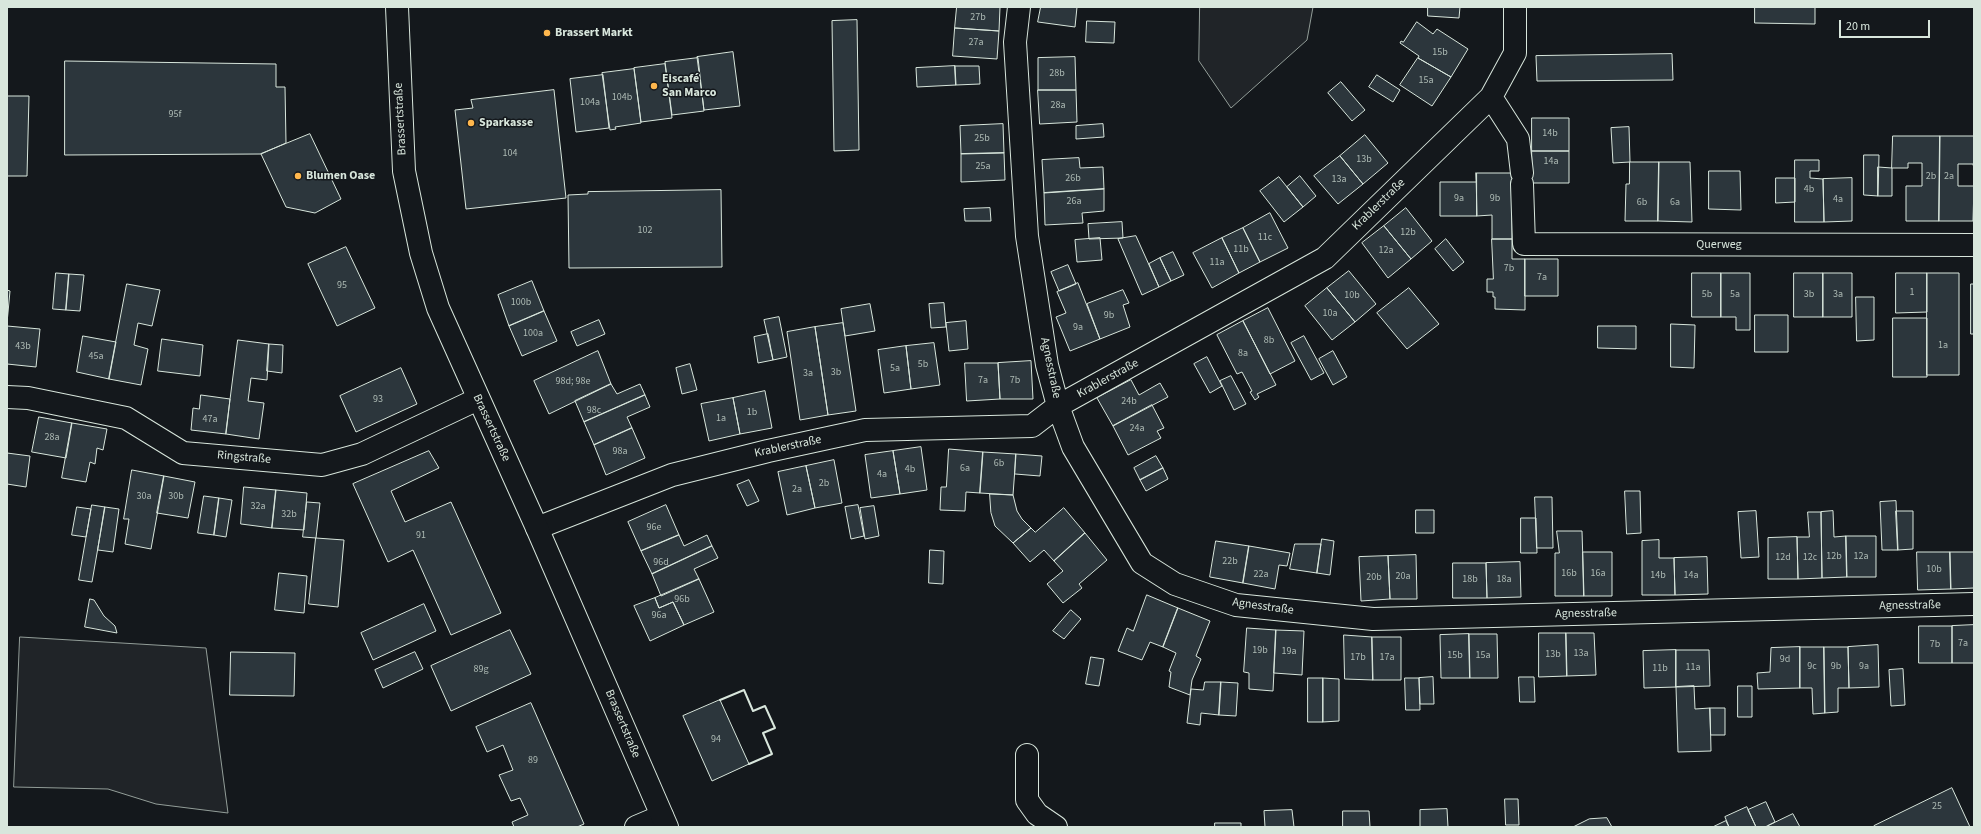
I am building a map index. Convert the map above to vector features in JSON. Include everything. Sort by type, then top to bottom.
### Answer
[{"type":"street","name":"Brassertstraße","points":[[397,7],[404,171],[422,252],[438,308],[537,528],[664,822]]},
{"type":"street","name":"Agnesstraße","points":[[1019,7],[1016,42],[1027,236],[1047,365],[1058,406],[1072,447],[1142,563],[1175,584],[1236,605],[1373,619],[1974,604]]},
{"type":"street","name":"Krablerstraße","points":[[537,528],[672,475],[768,451],[865,430],[1032,426],[1058,406],[1325,258],[1491,97],[1515,53],[1515,7]]},
{"type":"street","name":"Querweg","points":[[1491,97],[1518,139],[1522,178],[1524,244],[1974,245]]},
{"type":"street","name":"Ringstraße","points":[[7,397],[28,398],[126,418],[183,453],[322,465],[362,454],[478,399]]},
{"type":"street","points":[[1027,755],[1027,800],[1037,814],[1056,827]]},
{"type":"street","points":[[636,827],[664,822]]},
{"type":"shaded area","points":[[1200,7],[1313,7],[1307,40],[1231,108],[1199,61]]},
{"type":"shaded area","points":[[20,637],[206,648],[228,813],[156,804],[108,789],[14,787]]},
{"type":"building","points":[[957,7],[1000,7],[999,31],[955,28]]},
{"type":"building","points":[[1041,7],[1077,7],[1075,27],[1038,22]]},
{"type":"building","points":[[1428,7],[1460,7],[1459,18],[1428,16]]},
{"type":"building","points":[[1755,7],[1815,7],[1815,24],[1755,23]]},
{"type":"building","points":[[857,20],[859,150],[834,151],[832,21]]},
{"type":"building","points":[[1087,21],[1115,22],[1114,43],[1086,42]]},
{"type":"building","points":[[1417,22],[1433,34],[1437,29],[1468,49],[1451,77],[1418,58],[1419,56],[1400,43],[1401,41],[1403,42]]},
{"type":"building","points":[[955,28],[999,31],[997,59],[953,56]]},
{"type":"building","points":[[733,52],[740,106],[704,110],[697,57]]},
{"type":"building","points":[[1672,54],[1673,80],[1537,81],[1536,56]]},
{"type":"building","points":[[1075,57],[1076,90],[1038,90],[1038,58]]},
{"type":"building","points":[[698,58],[704,111],[672,115],[665,62]]},
{"type":"building","points":[[1418,58],[1451,77],[1432,106],[1400,85]]},
{"type":"building","points":[[65,61],[276,64],[276,87],[285,87],[286,143],[261,154],[65,155]]},
{"type":"building","points":[[665,64],[672,118],[641,122],[634,68]]},
{"type":"building","points":[[955,66],[956,85],[917,87],[916,68]]},
{"type":"building","points":[[955,66],[979,66],[980,84],[956,85]]},
{"type":"building","points":[[634,69],[641,123],[615,127],[616,129],[610,130],[602,73]]},
{"type":"building","points":[[603,75],[609,128],[576,132],[570,79]]},
{"type":"building","points":[[1377,75],[1400,90],[1393,102],[1369,87]]},
{"type":"building","points":[[1341,82],[1365,110],[1352,121],[1328,93]]},
{"type":"building","points":[[554,90],[566,198],[466,209],[455,110],[473,108],[471,100]]},
{"type":"building","points":[[1038,90],[1076,90],[1077,122],[1040,124]]},
{"type":"building","points":[[7,96],[29,96],[27,176],[7,176]]},
{"type":"building","points":[[1532,118],[1569,118],[1569,151],[1532,151]]},
{"type":"building","points":[[1003,124],[1004,153],[961,154],[960,126]]},
{"type":"building","points":[[1103,124],[1104,137],[1076,139],[1076,126]]},
{"type":"building","points":[[1629,127],[1630,162],[1613,163],[1611,128]]},
{"type":"building","points":[[310,134],[341,199],[315,213],[286,207],[261,154]]},
{"type":"building","points":[[1365,135],[1388,163],[1363,184],[1340,156]]},
{"type":"building","points":[[1893,136],[1940,136],[1939,221],[1906,221],[1906,186],[1922,186],[1922,163],[1908,163],[1908,168],[1892,168]]},
{"type":"building","points":[[1940,136],[1974,136],[1974,169],[1973,164],[1958,164],[1958,186],[1974,186],[1973,221],[1939,221]]},
{"type":"building","points":[[1532,151],[1569,151],[1569,183],[1530,183],[1532,173]]},
{"type":"building","points":[[1004,153],[1005,180],[961,182],[961,154]]},
{"type":"building","points":[[1864,155],[1879,155],[1878,196],[1864,195]]},
{"type":"building","points":[[1340,156],[1363,184],[1338,204],[1314,176]]},
{"type":"building","points":[[1079,158],[1080,168],[1103,167],[1104,189],[1044,193],[1042,160]]},
{"type":"building","points":[[1795,160],[1819,160],[1819,171],[1810,171],[1810,178],[1823,179],[1824,222],[1795,222]]},
{"type":"building","points":[[1630,162],[1659,162],[1658,221],[1625,221],[1626,184],[1629,184]]},
{"type":"building","points":[[1659,162],[1690,162],[1692,222],[1658,221]]},
{"type":"building","points":[[1878,167],[1892,168],[1892,196],[1878,196]]},
{"type":"building","points":[[1709,171],[1740,171],[1741,210],[1709,209]]},
{"type":"building","points":[[1476,173],[1477,216],[1440,216],[1440,182],[1476,182]]},
{"type":"building","points":[[1477,173],[1514,173],[1512,183],[1512,239],[1492,239],[1492,215],[1477,216]]},
{"type":"building","points":[[1300,176],[1316,196],[1303,207],[1287,187]]},
{"type":"building","points":[[1279,177],[1303,207],[1284,222],[1260,191]]},
{"type":"building","points":[[1776,178],[1795,178],[1795,202],[1776,203]]},
{"type":"building","points":[[1852,178],[1852,221],[1824,222],[1823,179]]},
{"type":"building","points":[[1104,189],[1104,211],[1082,213],[1083,223],[1045,225],[1044,193]]},
{"type":"building","points":[[721,190],[722,267],[569,268],[568,195],[588,194],[588,192]]},
{"type":"building","points":[[990,208],[991,221],[965,221],[964,209]]},
{"type":"building","points":[[1406,208],[1432,241],[1411,259],[1384,226]]},
{"type":"building","points":[[1270,213],[1288,248],[1260,262],[1243,228]]},
{"type":"building","points":[[1122,222],[1123,238],[1089,239],[1088,224]]},
{"type":"building","points":[[1384,226],[1411,259],[1388,278],[1362,243]]},
{"type":"building","points":[[1243,228],[1260,262],[1239,273],[1222,238]]},
{"type":"building","points":[[1136,236],[1159,287],[1142,295],[1118,239]]},
{"type":"building","points":[[1100,238],[1102,260],[1077,262],[1075,240]]},
{"type":"building","points":[[1222,238],[1239,273],[1212,288],[1193,253]]},
{"type":"building","points":[[1446,239],[1464,262],[1453,271],[1435,249]]},
{"type":"building","points":[[1492,239],[1512,239],[1512,259],[1525,259],[1525,310],[1495,309],[1495,297],[1493,297],[1493,292],[1487,292],[1487,279],[1493,279]]},
{"type":"building","points":[[346,247],[375,308],[337,326],[308,264]]},
{"type":"building","points":[[1173,252],[1184,275],[1171,281],[1160,258]]},
{"type":"building","points":[[1160,258],[1171,281],[1159,287],[1149,264]]},
{"type":"building","points":[[1525,259],[1558,259],[1558,296],[1525,296]]},
{"type":"building","points":[[1068,265],[1076,284],[1059,291],[1051,272]]},
{"type":"building","points":[[1349,271],[1376,304],[1355,322],[1327,288]]},
{"type":"building","points":[[56,273],[69,274],[66,310],[53,309]]},
{"type":"building","points":[[1692,273],[1721,273],[1721,317],[1692,317]]},
{"type":"building","points":[[1721,273],[1750,273],[1750,330],[1736,330],[1736,317],[1721,317]]},
{"type":"building","points":[[1794,273],[1823,273],[1823,317],[1794,317]]},
{"type":"building","points":[[1823,273],[1852,273],[1852,317],[1823,317]]},
{"type":"building","points":[[1896,273],[1927,273],[1927,312],[1896,313]]},
{"type":"building","points":[[1927,273],[1959,273],[1959,375],[1927,375]]},
{"type":"building","points":[[69,274],[84,275],[80,311],[66,310]]},
{"type":"building","points":[[532,281],[544,311],[509,326],[498,295]]},
{"type":"building","points":[[1078,283],[1100,339],[1070,351],[1056,317],[1066,313],[1057,292]]},
{"type":"building","points":[[127,284],[160,290],[152,326],[138,323],[134,345],[148,349],[141,385],[109,379]]},
{"type":"building","points":[[1971,284],[1974,284],[1974,334],[1971,334]]},
{"type":"building","points":[[1327,288],[1355,322],[1332,340],[1305,306]]},
{"type":"building","points":[[1409,288],[1439,324],[1407,349],[1377,313]]},
{"type":"building","points":[[7,290],[10,291],[7,323]]},
{"type":"building","points":[[1123,290],[1129,303],[1123,305],[1130,327],[1100,339],[1087,304]]},
{"type":"building","points":[[1856,297],[1874,297],[1874,340],[1857,341]]},
{"type":"building","points":[[944,303],[946,327],[931,328],[929,304]]},
{"type":"building","points":[[870,304],[875,331],[845,336],[841,309]]},
{"type":"building","points":[[1268,308],[1295,361],[1270,374],[1243,321]]},
{"type":"building","points":[[544,311],[557,341],[522,356],[509,326]]},
{"type":"building","points":[[1755,315],[1788,315],[1788,352],[1755,352]]},
{"type":"building","points":[[779,317],[787,357],[773,360],[764,320]]},
{"type":"building","points":[[1893,318],[1927,318],[1927,377],[1893,377]]},
{"type":"building","points":[[599,320],[605,334],[577,346],[571,332]]},
{"type":"building","points":[[966,321],[968,349],[949,351],[946,323]]},
{"type":"building","points":[[1243,321],[1276,385],[1257,394],[1259,397],[1255,400],[1242,372],[1237,374],[1217,335]]},
{"type":"building","points":[[843,323],[856,411],[828,415],[815,327]]},
{"type":"building","points":[[1671,324],[1695,325],[1694,368],[1671,367]]},
{"type":"building","points":[[7,326],[40,329],[36,367],[7,364]]},
{"type":"building","points":[[1598,326],[1636,326],[1636,349],[1598,348]]},
{"type":"building","points":[[815,327],[828,415],[800,420],[787,332]]},
{"type":"building","points":[[768,334],[773,360],[758,363],[754,337]]},
{"type":"building","points":[[83,336],[116,342],[109,379],[77,372]]},
{"type":"building","points":[[1304,336],[1324,373],[1311,380],[1291,343]]},
{"type":"building","points":[[162,339],[203,345],[200,376],[158,371]]},
{"type":"building","points":[[238,340],[269,344],[267,380],[251,378],[248,401],[264,403],[259,439],[226,434]]},
{"type":"building","points":[[934,343],[940,385],[911,389],[906,346]]},
{"type":"building","points":[[269,344],[283,345],[282,373],[267,371]]},
{"type":"building","points":[[906,346],[911,389],[884,393],[878,350]]},
{"type":"building","points":[[598,351],[611,384],[549,414],[534,381]]},
{"type":"building","points":[[1333,351],[1347,377],[1333,385],[1319,359]]},
{"type":"building","points":[[1207,357],[1222,386],[1210,393],[1194,364]]},
{"type":"building","points":[[1031,361],[1033,399],[1000,399],[998,363]]},
{"type":"building","points":[[965,363],[998,363],[1000,399],[967,401]]},
{"type":"building","points":[[690,364],[697,390],[682,394],[676,368]]},
{"type":"building","points":[[401,368],[417,404],[356,432],[340,396]]},
{"type":"building","points":[[1231,376],[1246,404],[1234,410],[1220,381]]},
{"type":"building","points":[[1131,380],[1139,395],[1160,383],[1168,397],[1113,426],[1097,398]]},
{"type":"building","points":[[611,384],[617,394],[640,384],[645,395],[584,422],[575,401]]},
{"type":"building","points":[[765,391],[772,428],[740,434],[733,398]]},
{"type":"building","points":[[201,395],[230,399],[226,434],[191,430],[193,408],[199,409]]},
{"type":"building","points":[[645,395],[650,407],[627,417],[632,428],[594,445],[584,422]]},
{"type":"building","points":[[733,398],[740,434],[709,441],[701,404]]},
{"type":"building","points":[[1152,405],[1164,428],[1157,431],[1161,438],[1128,455],[1113,426]]},
{"type":"building","points":[[39,417],[72,423],[66,458],[32,452]]},
{"type":"building","points":[[72,423],[107,429],[103,450],[97,448],[95,464],[90,462],[86,482],[62,478]]},
{"type":"building","points":[[632,428],[645,458],[606,475],[594,445]]},
{"type":"building","points":[[921,447],[927,490],[900,494],[893,451]]},
{"type":"building","points":[[949,449],[983,452],[980,493],[966,492],[965,511],[940,510],[941,487],[946,487]]},
{"type":"building","points":[[429,451],[439,468],[391,491],[405,522],[451,502],[501,613],[451,635],[413,550],[388,562],[353,484]]},
{"type":"building","points":[[893,451],[900,494],[871,498],[865,455]]},
{"type":"building","points":[[983,452],[1016,454],[1013,495],[980,493]]},
{"type":"building","points":[[7,453],[30,456],[26,487],[7,484]]},
{"type":"building","points":[[1016,454],[1042,456],[1040,476],[1015,474]]},
{"type":"building","points":[[1156,456],[1163,468],[1140,480],[1134,468]]},
{"type":"building","points":[[834,460],[842,503],[815,508],[806,466]]},
{"type":"building","points":[[806,466],[815,508],[787,515],[778,472]]},
{"type":"building","points":[[1163,468],[1168,479],[1146,491],[1140,480]]},
{"type":"building","points":[[132,470],[164,476],[151,549],[125,544],[129,519],[124,519]]},
{"type":"building","points":[[164,476],[195,482],[188,518],[157,513]]},
{"type":"building","points":[[749,480],[759,501],[747,506],[737,485]]},
{"type":"building","points":[[244,487],[276,490],[272,528],[241,524]]},
{"type":"building","points":[[276,490],[307,493],[304,530],[272,528]]},
{"type":"building","points":[[1625,491],[1640,491],[1641,533],[1627,534]]},
{"type":"building","points":[[990,494],[1013,495],[1017,511],[1022,519],[1031,528],[1013,543],[995,526],[991,513]]},
{"type":"building","points":[[204,496],[219,498],[214,535],[198,533]]},
{"type":"building","points":[[1535,497],[1552,497],[1553,548],[1537,548]]},
{"type":"building","points":[[219,498],[232,500],[226,537],[214,535]]},
{"type":"building","points":[[1896,501],[1898,550],[1882,550],[1880,502]]},
{"type":"building","points":[[307,502],[320,503],[316,538],[303,537]]},
{"type":"building","points":[[92,505],[105,507],[92,582],[79,580]]},
{"type":"building","points":[[666,505],[679,535],[641,551],[628,522]]},
{"type":"building","points":[[858,505],[864,536],[851,539],[845,507]]},
{"type":"building","points":[[874,506],[879,536],[865,539],[860,508]]},
{"type":"building","points":[[77,507],[91,509],[86,537],[72,535]]},
{"type":"building","points":[[105,507],[119,509],[113,552],[98,550]]},
{"type":"building","points":[[1064,508],[1085,533],[1054,561],[1044,550],[1030,562],[1013,543],[1031,528],[1035,532]]},
{"type":"building","points":[[1416,510],[1434,510],[1434,533],[1416,533]]},
{"type":"building","points":[[1756,511],[1759,557],[1741,558],[1738,512]]},
{"type":"building","points":[[1833,511],[1834,537],[1846,536],[1847,577],[1822,578],[1821,512]]},
{"type":"building","points":[[1896,511],[1913,511],[1913,549],[1898,550]]},
{"type":"building","points":[[1808,512],[1821,512],[1822,578],[1798,579],[1797,537],[1809,537]]},
{"type":"building","points":[[1521,518],[1536,518],[1537,553],[1521,553]]},
{"type":"building","points":[[1557,531],[1582,531],[1584,596],[1555,596],[1555,553],[1559,553]]},
{"type":"building","points":[[1085,533],[1107,560],[1079,584],[1082,588],[1063,603],[1047,584],[1063,571],[1054,561]]},
{"type":"building","points":[[679,535],[684,546],[707,535],[712,546],[652,574],[641,551]]},
{"type":"building","points":[[1846,536],[1876,536],[1876,577],[1847,577]]},
{"type":"building","points":[[1797,537],[1798,579],[1768,579],[1768,538]]},
{"type":"building","points":[[316,538],[344,540],[338,607],[309,604]]},
{"type":"building","points":[[1322,539],[1334,541],[1330,575],[1317,573]]},
{"type":"building","points":[[1659,540],[1659,558],[1674,558],[1675,595],[1642,595],[1642,541]]},
{"type":"building","points":[[1216,541],[1249,546],[1243,583],[1210,577]]},
{"type":"building","points":[[1295,544],[1321,544],[1317,573],[1290,569]]},
{"type":"building","points":[[712,546],[718,558],[694,569],[699,579],[661,596],[652,574]]},
{"type":"building","points":[[1249,546],[1290,553],[1287,566],[1279,565],[1275,589],[1243,583]]},
{"type":"building","points":[[930,550],[944,551],[943,584],[929,583]]},
{"type":"building","points":[[1583,552],[1612,552],[1612,596],[1584,596]]},
{"type":"building","points":[[1917,552],[1950,552],[1951,589],[1918,590]]},
{"type":"building","points":[[1950,552],[1974,552],[1974,588],[1951,589]]},
{"type":"building","points":[[1416,555],[1417,599],[1390,599],[1388,556]]},
{"type":"building","points":[[1388,556],[1390,599],[1361,601],[1359,557]]},
{"type":"building","points":[[1707,557],[1708,594],[1675,595],[1674,558]]},
{"type":"building","points":[[1520,562],[1521,597],[1487,598],[1486,563]]},
{"type":"building","points":[[1453,563],[1486,563],[1487,598],[1453,598]]},
{"type":"building","points":[[279,573],[307,576],[304,613],[275,610]]},
{"type":"building","points":[[699,579],[714,612],[684,625],[673,602],[659,608],[655,598]]},
{"type":"building","points":[[1147,595],[1178,608],[1163,647],[1150,642],[1142,660],[1118,651],[1127,628],[1133,631]]},
{"type":"building","points":[[655,598],[659,608],[673,602],[684,625],[650,641],[634,606]]},
{"type":"building","points":[[90,599],[94,600],[104,616],[115,626],[117,633],[85,627]]},
{"type":"building","points":[[424,604],[436,631],[373,660],[361,633]]},
{"type":"building","points":[[1178,608],[1210,621],[1196,656],[1201,659],[1192,680],[1190,695],[1169,687],[1171,672],[1169,671],[1176,653],[1163,647]]},
{"type":"building","points":[[1071,610],[1081,619],[1064,639],[1053,631]]},
{"type":"building","points":[[1974,625],[1974,663],[1952,663],[1952,626]]},
{"type":"building","points":[[1919,626],[1952,626],[1952,663],[1919,663]]},
{"type":"building","points":[[1247,628],[1276,630],[1273,691],[1249,689],[1249,673],[1244,672]]},
{"type":"building","points":[[510,630],[531,674],[451,711],[431,666]]},
{"type":"building","points":[[1276,630],[1304,631],[1302,675],[1274,673]]},
{"type":"building","points":[[1539,633],[1566,633],[1567,676],[1539,677]]},
{"type":"building","points":[[1566,633],[1594,633],[1596,675],[1567,676]]},
{"type":"building","points":[[1469,634],[1470,678],[1441,678],[1440,635]]},
{"type":"building","points":[[1469,634],[1497,634],[1498,678],[1470,678]]},
{"type":"building","points":[[1344,635],[1372,637],[1373,680],[1345,679]]},
{"type":"building","points":[[1372,637],[1401,637],[1401,680],[1373,680]]},
{"type":"building","points":[[1878,645],[1879,687],[1849,688],[1848,647]]},
{"type":"building","points":[[1800,647],[1800,688],[1758,689],[1757,673],[1770,672],[1771,648]]},
{"type":"building","points":[[1800,647],[1824,647],[1825,713],[1813,714],[1812,688],[1800,688]]},
{"type":"building","points":[[1824,647],[1848,647],[1849,688],[1838,688],[1838,712],[1825,713]]},
{"type":"building","points":[[1676,650],[1676,687],[1644,688],[1643,651]]},
{"type":"building","points":[[1676,650],[1709,650],[1710,686],[1676,687]]},
{"type":"building","points":[[231,652],[295,653],[294,696],[230,695]]},
{"type":"building","points":[[415,652],[423,669],[383,688],[375,670]]},
{"type":"building","points":[[1091,657],[1104,659],[1099,686],[1086,684]]},
{"type":"building","points":[[1903,669],[1905,705],[1891,706],[1889,670]]},
{"type":"building","points":[[1433,677],[1434,704],[1420,704],[1419,678]]},
{"type":"building","points":[[1519,677],[1534,677],[1535,702],[1520,702]]},
{"type":"building","points":[[1308,678],[1323,678],[1323,722],[1308,722]]},
{"type":"building","points":[[1323,678],[1339,679],[1339,721],[1323,722]]},
{"type":"building","points":[[1405,678],[1419,678],[1420,710],[1406,710]]},
{"type":"building","points":[[1205,682],[1221,682],[1219,715],[1201,713],[1200,725],[1187,723],[1191,689],[1203,690]]},
{"type":"building","points":[[1221,682],[1238,683],[1236,716],[1219,715]]},
{"type":"building","points":[[1694,686],[1695,709],[1710,708],[1711,751],[1678,752],[1676,687]]},
{"type":"building","points":[[1738,686],[1752,686],[1752,717],[1738,717]]},
{"type":"building","points":[[720,700],[749,764],[712,781],[683,716]]},
{"type":"building","points":[[531,703],[584,824],[577,827],[514,827],[512,822],[528,815],[520,798],[511,801],[499,775],[513,770],[503,745],[487,752],[476,727]]},
{"type":"building","points":[[1710,708],[1725,708],[1725,735],[1711,735]]},
{"type":"building","points":[[1952,788],[1970,827],[1874,827],[1874,826]]},
{"type":"building","points":[[1505,799],[1518,799],[1519,825],[1506,825]]},
{"type":"building","points":[[1766,802],[1775,822],[1765,827],[1756,827],[1748,810]]},
{"type":"building","points":[[1747,807],[1756,827],[1729,827],[1725,817]]},
{"type":"building","points":[[1447,809],[1448,827],[1420,827],[1420,810]]},
{"type":"building","points":[[1292,810],[1294,827],[1265,827],[1264,811]]},
{"type":"building","points":[[1343,811],[1369,811],[1370,827],[1343,827]]},
{"type":"building","points":[[1793,814],[1800,827],[1768,827],[1768,826]]},
{"type":"building","points":[[1607,818],[1612,827],[1573,827],[1589,819]]},
{"type":"building","points":[[1726,821],[1729,827],[1713,827]]},
{"type":"building","points":[[1215,823],[1241,823],[1241,827],[1215,827]]},
{"type":"wall","points":[[720,700],[744,690],[753,711],[765,706],[775,728],[763,733],[772,754],[749,764]]},
{"type":"place","name":"Brassert Markt","points":[[547,33]]},
{"type":"place","name":"Eiscafé San Marco","points":[[654,86]]},
{"type":"place","name":"Sparkasse","points":[[471,123]]},
{"type":"place","name":"Blumen Oase","points":[[298,176]]}]
